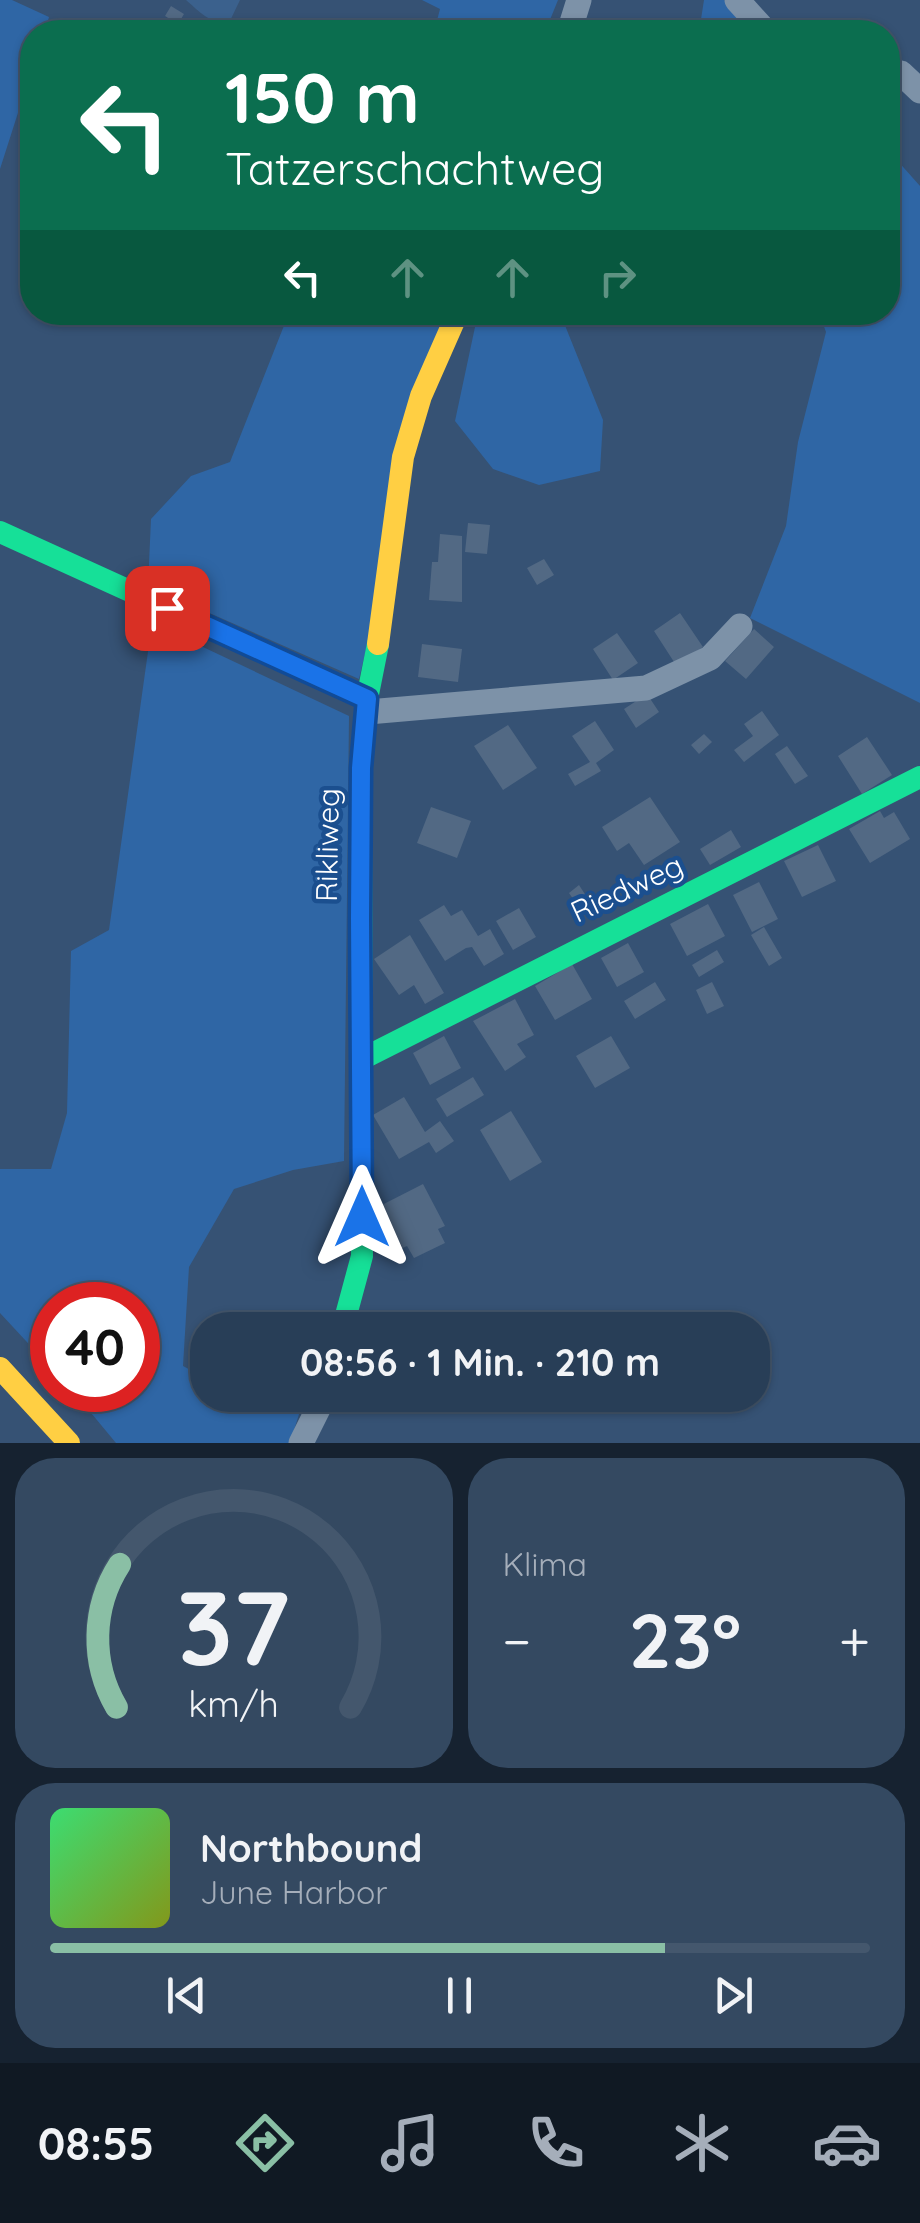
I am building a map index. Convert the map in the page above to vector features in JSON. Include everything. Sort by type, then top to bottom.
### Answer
[{"type":"street","points":[[737,0],[755,20]]},
{"type":"street","points":[[900,73],[920,90]]},
{"type":"street","name":"Rikliweg","points":[[347,1312],[362,1256],[361,768],[402,458],[421,396],[452,325]]},
{"type":"street","points":[[0,532],[368,706],[646,688],[710,658],[740,626]]},
{"type":"street","name":"Riedweg","points":[[362,1059],[491,987],[792,845],[920,777]]},
{"type":"street","points":[[0,1368],[69,1443]]},
{"type":"street","points":[[301,1443],[316,1412]]},
{"type":"shaded area","points":[[0,0],[12,0],[49,17],[20,20],[20,106],[0,169]]},
{"type":"shaded area","points":[[186,0],[240,0],[230,20],[213,20]]},
{"type":"shaded area","points":[[422,0],[558,0],[550,20],[437,20],[440,9]]},
{"type":"shaded area","points":[[704,0],[724,0],[748,20],[701,20]]},
{"type":"shaded area","points":[[900,164],[920,186],[920,703],[750,618],[786,526],[798,442],[826,332],[823,325],[900,325]]},
{"type":"shaded area","points":[[284,325],[442,325],[359,679],[148,586],[151,519],[191,476],[230,462]]},
{"type":"shaded area","points":[[475,325],[565,325],[603,420],[600,471],[539,485],[493,469],[455,421]]},
{"type":"shaded area","points":[[152,623],[349,716],[344,1161],[293,1170],[234,1189],[189,1267],[183,1366],[190,1370],[190,1412],[300,1412],[290,1443],[116,1443],[90,1412],[160,1412],[160,1282],[30,1282],[30,1345],[0,1313],[0,1169],[51,1169],[67,1113],[71,951],[109,930]]},
{"type":"building","points":[[171,6],[184,14],[180,20],[165,16]]},
{"type":"building","points":[[468,523],[490,525],[487,554],[465,552]]},
{"type":"building","points":[[440,534],[462,536],[462,602],[429,600],[432,562],[438,562]]},
{"type":"building","points":[[544,559],[554,575],[537,585],[527,568]]},
{"type":"building","points":[[680,613],[703,647],[676,665],[654,631]]},
{"type":"building","points":[[754,629],[774,647],[746,679],[725,661]]},
{"type":"building","points":[[617,633],[638,663],[613,680],[593,649]]},
{"type":"building","points":[[422,644],[462,649],[458,682],[418,677]]},
{"type":"building","points":[[647,694],[659,712],[636,728],[624,709]]},
{"type":"building","points":[[762,711],[779,735],[744,762],[734,750],[753,736],[744,724]]},
{"type":"building","points":[[595,721],[614,750],[596,763],[601,771],[575,786],[568,774],[590,762],[572,736]]},
{"type":"building","points":[[508,725],[537,768],[503,790],[474,746]]},
{"type":"building","points":[[704,734],[712,742],[699,754],[691,745]]},
{"type":"building","points":[[867,737],[892,775],[862,794],[838,756]]},
{"type":"building","points":[[787,746],[808,776],[795,784],[775,754]]},
{"type":"building","points":[[650,797],[680,842],[644,865],[629,843],[617,851],[602,827]]},
{"type":"building","points":[[431,807],[471,821],[457,858],[417,843]]},
{"type":"building","points":[[880,811],[884,818],[894,812],[910,839],[870,863],[849,829]]},
{"type":"building","points":[[731,830],[741,847],[710,865],[700,849]]},
{"type":"building","points":[[818,845],[836,881],[802,897],[784,861]]},
{"type":"building","points":[[759,882],[778,919],[752,932],[733,895]]},
{"type":"building","points":[[579,885],[592,905],[582,912],[569,893]]},
{"type":"building","points":[[708,904],[725,936],[687,956],[670,924]]},
{"type":"building","points":[[444,905],[451,916],[462,910],[478,936],[490,929],[504,954],[484,966],[472,947],[445,961],[419,920]]},
{"type":"building","points":[[519,908],[536,937],[513,950],[496,921]]},
{"type":"building","points":[[764,927],[782,958],[769,966],[751,935]]},
{"type":"building","points":[[410,935],[444,993],[425,1004],[414,985],[399,995],[374,959]]},
{"type":"building","points":[[628,943],[644,972],[617,987],[601,958]]},
{"type":"building","points":[[717,950],[724,962],[699,977],[692,965]]},
{"type":"building","points":[[572,964],[592,999],[555,1020],[535,986]]},
{"type":"building","points":[[655,982],[666,1000],[635,1019],[624,1001]]},
{"type":"building","points":[[712,982],[724,1006],[707,1014],[696,990]]},
{"type":"building","points":[[515,999],[534,1035],[517,1044],[526,1057],[505,1071],[473,1021]]},
{"type":"building","points":[[444,1036],[461,1068],[430,1085],[413,1053]]},
{"type":"building","points":[[611,1036],[630,1068],[595,1088],[576,1056]]},
{"type":"building","points":[[473,1077],[484,1095],[447,1117],[436,1099]]},
{"type":"building","points":[[404,1097],[425,1132],[440,1121],[454,1141],[436,1153],[429,1142],[399,1159],[373,1115]]},
{"type":"building","points":[[511,1111],[542,1162],[510,1181],[480,1130]]},
{"type":"building","points":[[423,1184],[445,1226],[438,1229],[445,1243],[414,1258],[407,1246],[396,1251],[374,1209]]},
{"type":"traffic: fast","points":[[0,532],[367,699]]},
{"type":"traffic: fast","points":[[347,1312],[362,1256],[361,768],[367,699],[378,644]]},
{"type":"traffic: fast","points":[[362,1059],[920,777]]},
{"type":"traffic: slow","points":[[378,644],[403,457],[421,396],[452,325]]},
{"type":"traffic: slow","points":[[0,1368],[69,1443]]},
{"type":"route","points":[[167,608],[367,699],[361,768],[362,1217]]}]
